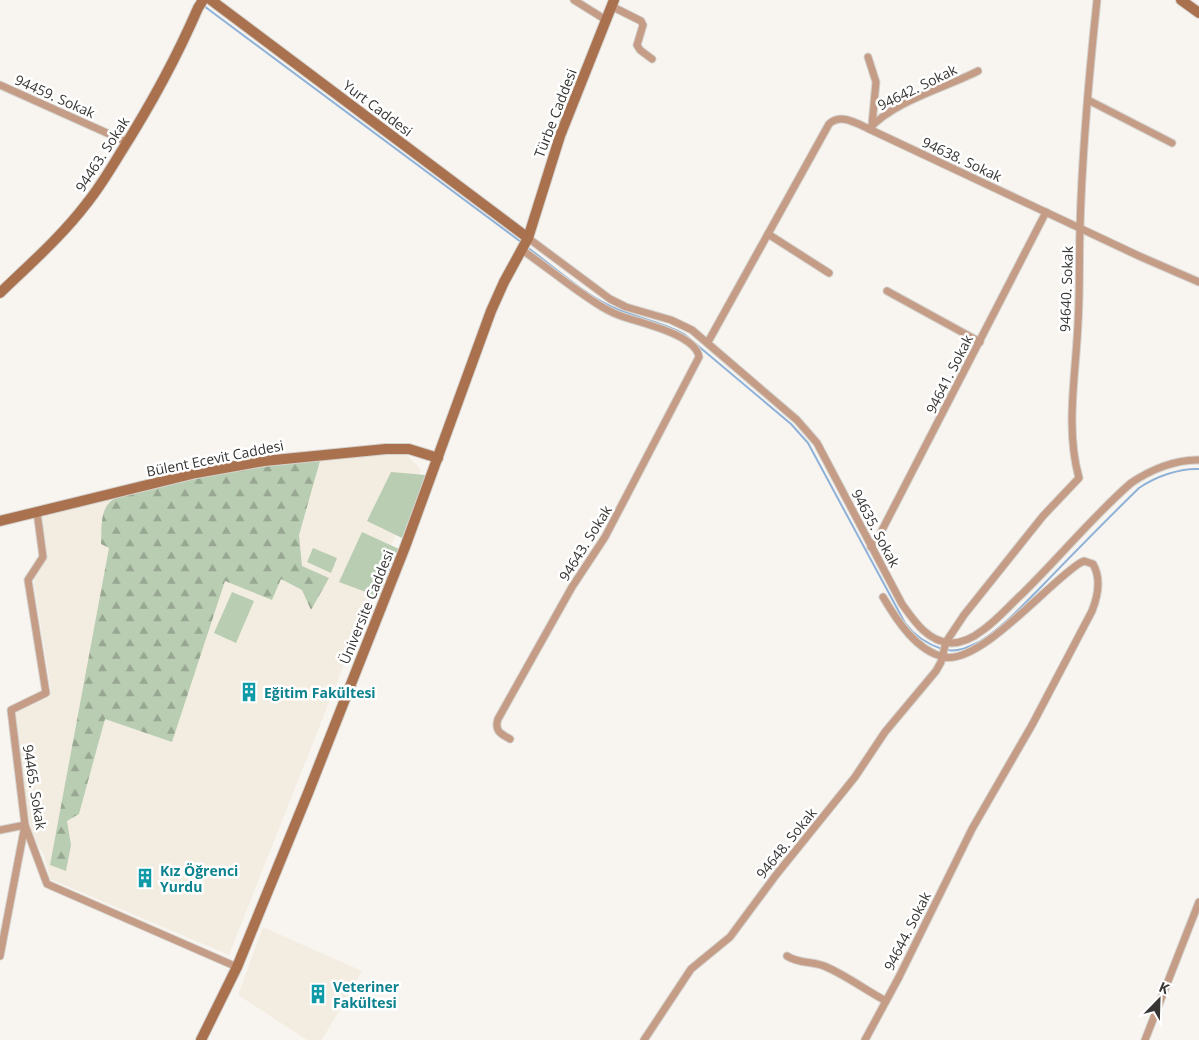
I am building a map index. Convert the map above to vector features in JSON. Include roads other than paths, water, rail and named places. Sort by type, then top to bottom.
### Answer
[{"type":"street","name":"Yurt Caddesi","points":[[211,0],[528,238]]},
{"type":"street","points":[[574,0],[606,20]]},
{"type":"street","name":"94640. Sokak","points":[[1079,478],[1075,464],[1072,432],[1073,394],[1078,324],[1080,228],[1088,100],[1097,0]]},
{"type":"street","points":[[1180,0],[1199,13]]},
{"type":"street","name":"Türbe Caddesi","points":[[528,238],[563,128],[613,3]]},
{"type":"street","points":[[613,3],[641,21],[643,24],[637,45],[640,50],[652,59]]},
{"type":"street","name":"94463. Sokak","points":[[0,293],[38,257],[82,209],[105,178],[164,80],[200,4]]},
{"type":"street","points":[[868,58],[876,82],[871,127]]},
{"type":"street","name":"94642. Sokak","points":[[871,127],[878,119],[896,109],[978,71]]},
{"type":"street","name":"94459. Sokak","points":[[0,85],[127,142]]},
{"type":"street","points":[[1088,100],[1172,143]]},
{"type":"street","name":"94638. Sokak","points":[[708,342],[829,124],[843,118],[871,127],[1046,212],[1199,282]]},
{"type":"street","name":"94641. Sokak","points":[[871,546],[879,536],[1046,212]]},
{"type":"street","points":[[768,234],[829,273]]},
{"type":"street","name":"Üniversite Caddesi","points":[[201,1040],[237,967],[402,556],[491,311],[528,238]]},
{"type":"street","name":"94635. Sokak","points":[[528,238],[610,299],[671,320],[692,330],[797,420],[811,435],[826,458],[871,546],[912,618],[930,635],[946,642]]},
{"type":"street","name":"94643. Sokak","points":[[510,740],[496,728],[498,719],[572,587],[597,551],[618,514],[679,395],[696,366],[699,354],[688,342],[669,332],[608,311],[521,249]]},
{"type":"street","points":[[887,291],[980,342]]},
{"type":"street","name":"Bülent Ecevit Caddesi","points":[[0,521],[196,473],[264,461],[392,448],[409,449],[438,458]]},
{"type":"street","points":[[946,642],[954,643],[966,640],[983,630],[1041,575],[1078,535],[1141,476],[1166,466],[1188,460],[1199,460]]},
{"type":"street","name":"94648. Sokak","points":[[644,1040],[691,969],[730,937],[776,874],[855,776],[885,732],[936,671],[946,642],[964,615],[1043,516],[1079,478]]},
{"type":"street","name":"94465. Sokak","points":[[37,512],[43,557],[28,580],[46,693],[11,710],[26,825],[47,884],[237,967]]},
{"type":"street","name":"94644. Sokak","points":[[865,1040],[976,822],[1032,725],[1092,611],[1096,602],[1098,580],[1093,564],[1084,561],[1074,566],[1010,623],[974,650],[954,658],[942,657]]},
{"type":"street","points":[[883,597],[896,619],[910,635],[924,647],[942,657]]},
{"type":"street","points":[[0,830],[26,825],[0,956]]},
{"type":"street","points":[[1145,1040],[1199,902]]},
{"type":"street","points":[[787,956],[800,962],[821,965],[837,972],[886,1001]]},
{"type":"waterway","points":[[204,6],[521,242]]},
{"type":"waterway","points":[[527,247],[579,287],[601,301],[621,311],[684,334],[791,424],[808,443],[905,623],[921,639],[942,649]]},
{"type":"waterway","points":[[947,650],[959,650],[971,646],[987,637],[1003,624],[1139,488],[1152,480],[1168,474],[1183,470],[1199,469]]},
{"type":"place","name":"Eğitim Fakültesi","points":[[249,692]]},
{"type":"place","name":"Kız Öğrenci Yurdu","points":[[145,878]]},
{"type":"place","name":"Veteriner Fakültesi","points":[[318,994]]}]
